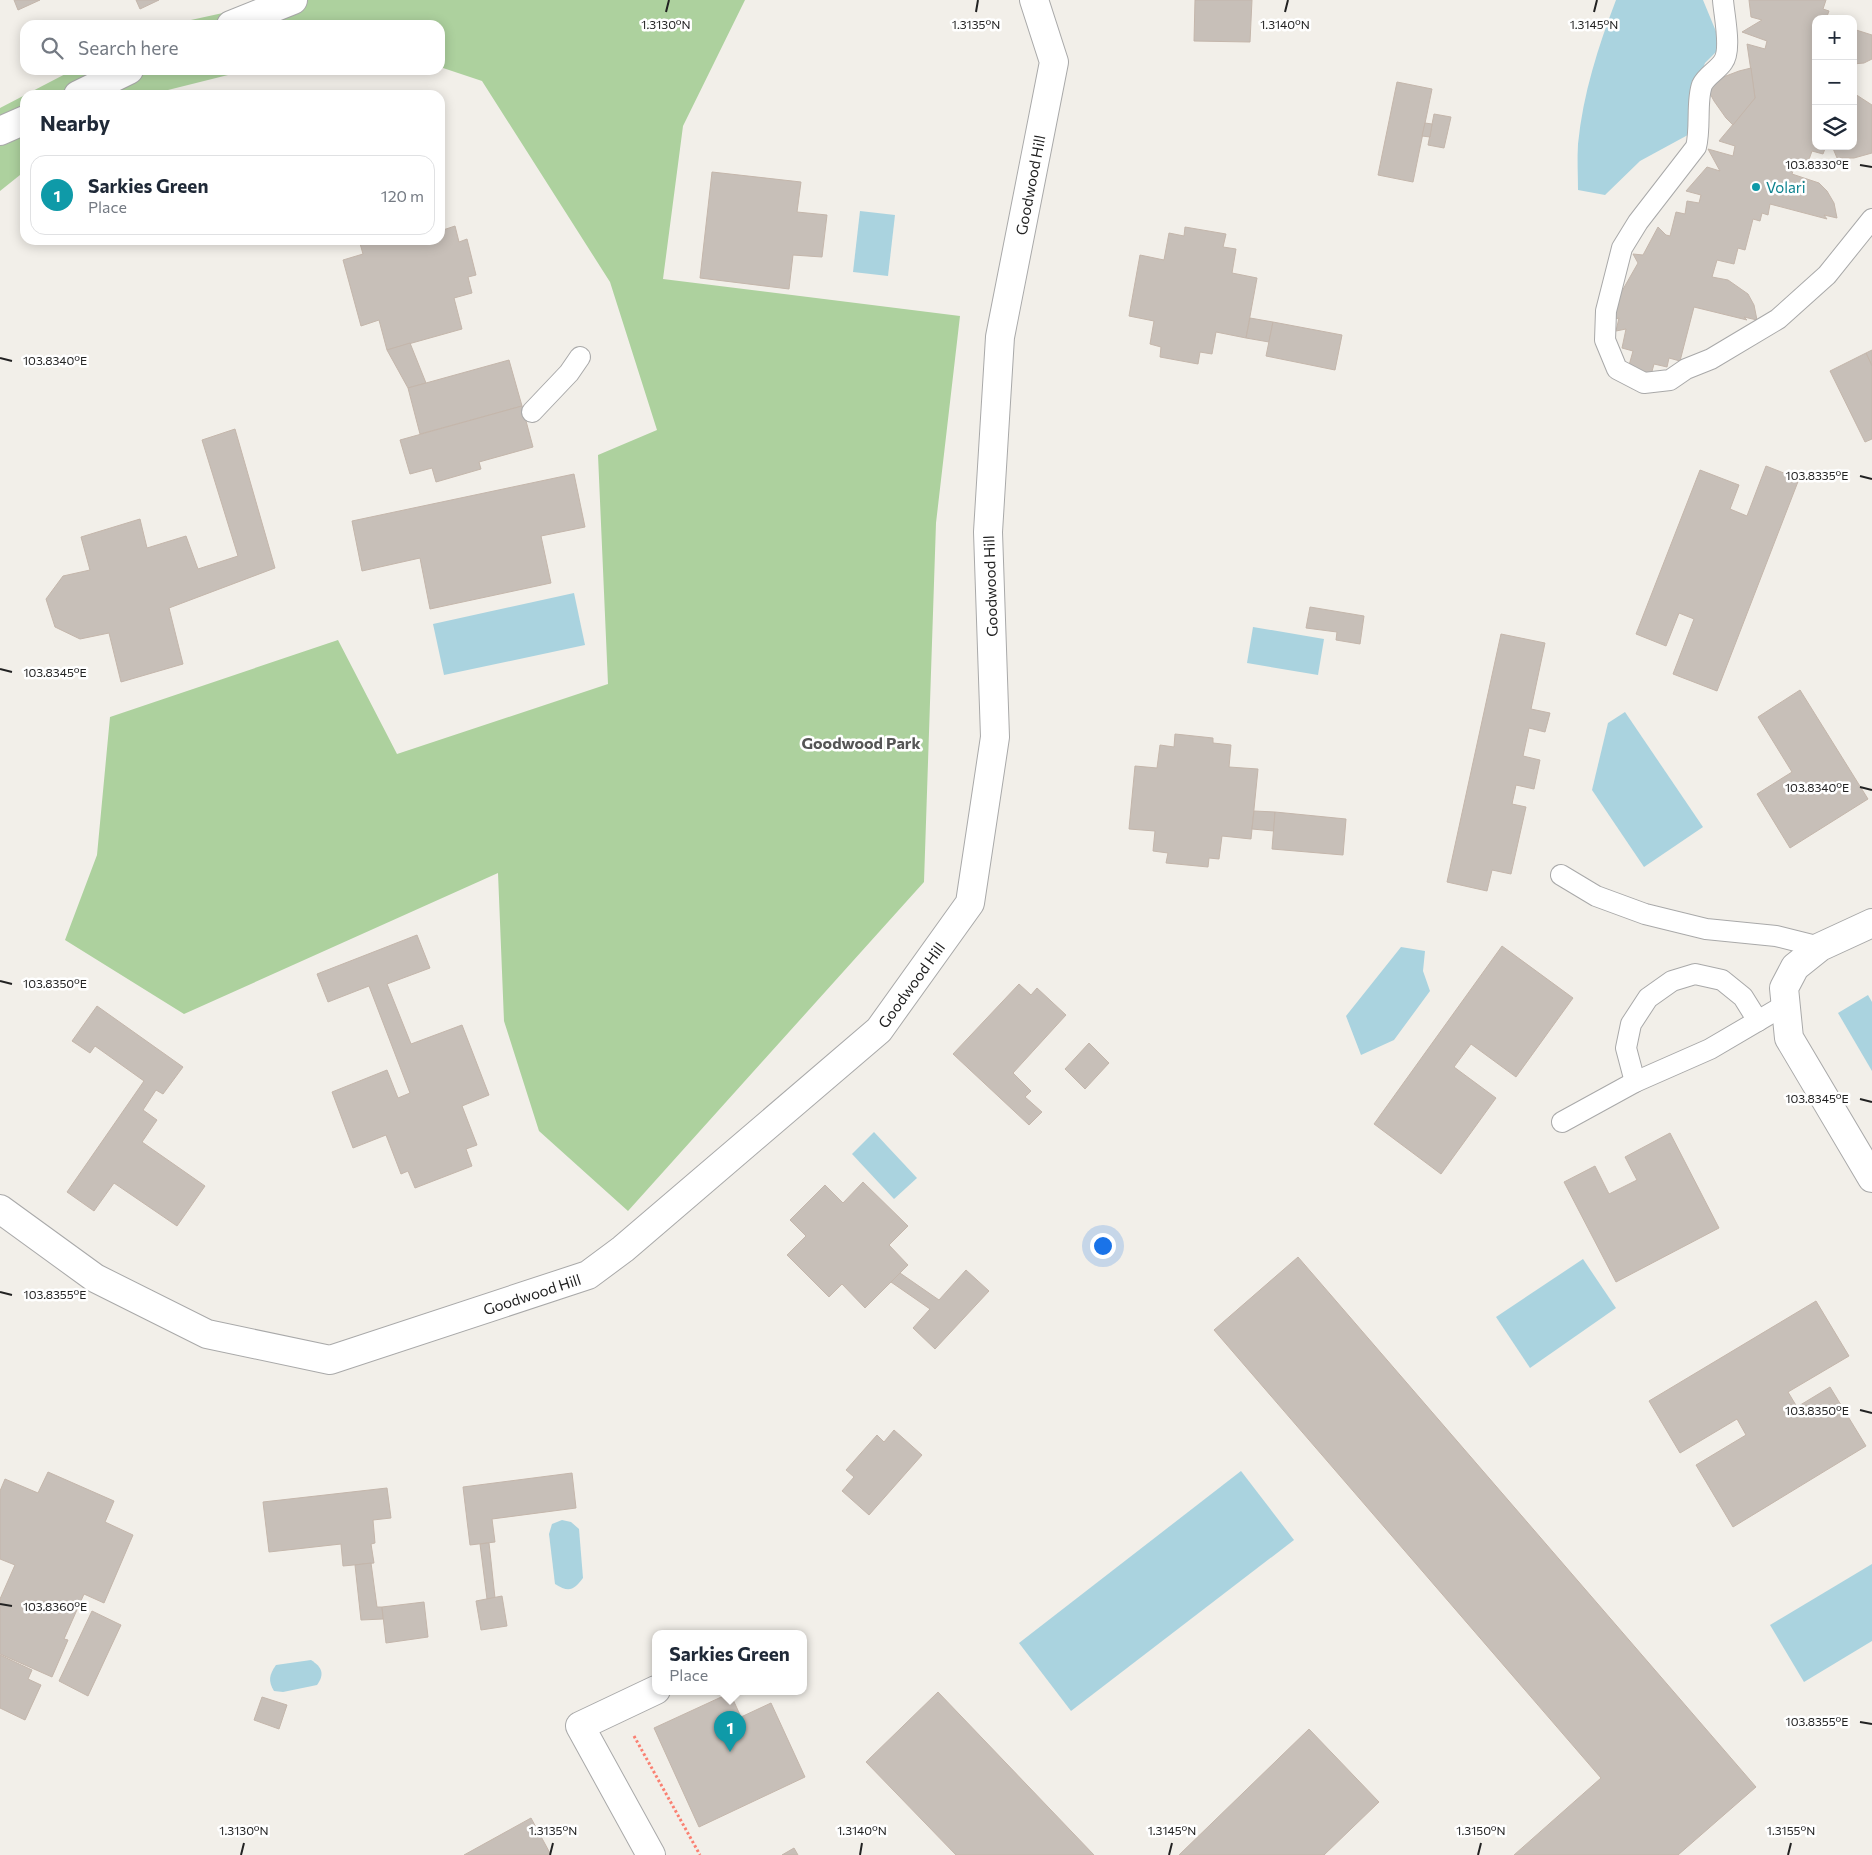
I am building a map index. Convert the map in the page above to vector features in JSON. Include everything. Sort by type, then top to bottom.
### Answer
[{"type":"street","points":[[243,20],[293,0]]},
{"type":"street","name":"Goodwood Hill","points":[[0,1209],[95,1278],[207,1334],[330,1360],[588,1275],[623,1249],[878,1030],[970,903],[994,737],[988,532],[1000,337],[1054,62],[1034,0]]},
{"type":"street","points":[[88,90],[119,75]]},
{"type":"street","points":[[0,131],[20,122]]},
{"type":"street","points":[[1872,923],[1820,947],[1795,967],[1784,988],[1789,1038],[1872,1178]]},
{"type":"street","points":[[651,1855],[580,1726],[652,1692]]},
{"type":"lane","points":[[1723,0],[1727,46],[1725,59],[1702,84],[1699,135],[1696,147],[1638,222],[1622,248],[1606,311],[1605,340],[1617,369],[1644,383],[1670,380],[1686,369],[1711,359],[1778,319],[1827,275],[1872,219]]},
{"type":"lane","points":[[532,412],[569,373],[580,357]]},
{"type":"lane","points":[[1561,875],[1596,896],[1646,914],[1706,929],[1776,936],[1820,947]]},
{"type":"lane","points":[[1635,1082],[1626,1048],[1631,1024],[1648,998],[1672,980],[1695,974],[1722,980],[1743,997],[1758,1020]]},
{"type":"lane","points":[[1562,1122],[1635,1082],[1710,1049],[1785,1005]]},
{"type":"path","points":[[632,1733],[700,1855]]},
{"type":"green space","points":[[283,0],[745,0],[683,126],[663,279],[960,316],[936,523],[924,882],[628,1211],[539,1131],[504,1021],[498,873],[184,1014],[65,940],[97,855],[110,717],[338,640],[397,754],[608,684],[598,455],[657,430],[610,282],[482,81],[445,69],[445,20],[191,20]]},
{"type":"green space","points":[[63,75],[228,75],[168,90],[35,90]]},
{"type":"green space","points":[[20,98],[20,175],[0,191],[0,108]]},
{"type":"water","points":[[1616,0],[1703,0],[1722,46],[1705,63],[1698,82],[1697,130],[1640,161],[1605,195],[1578,190],[1578,144],[1580,125],[1592,71]]},
{"type":"water","points":[[860,211],[895,215],[888,276],[853,272]]},
{"type":"water","points":[[574,593],[585,645],[444,675],[433,624]]},
{"type":"water","points":[[1253,627],[1324,639],[1318,675],[1247,663]]},
{"type":"water","points":[[1625,712],[1703,827],[1644,867],[1592,790],[1608,723]]},
{"type":"water","points":[[1401,947],[1425,951],[1423,971],[1430,991],[1394,1040],[1361,1055],[1346,1016]]},
{"type":"water","points":[[1868,995],[1872,1002],[1872,1071],[1838,1013]]},
{"type":"water","points":[[874,1132],[917,1178],[894,1199],[852,1154]]},
{"type":"water","points":[[1583,1259],[1616,1308],[1530,1368],[1496,1317]]},
{"type":"water","points":[[1241,1471],[1294,1540],[1071,1711],[1019,1643]]},
{"type":"water","points":[[562,1520],[571,1522],[579,1529],[583,1578],[571,1589],[564,1589],[555,1584],[549,1534],[552,1524]]},
{"type":"water","points":[[1872,1564],[1872,1641],[1804,1682],[1770,1625]]},
{"type":"water","points":[[311,1660],[318,1665],[322,1674],[317,1685],[283,1692],[274,1691],[270,1678],[276,1665]]},
{"type":"building","points":[[14,0],[40,0],[18,10]]},
{"type":"building","points":[[136,0],[159,0],[140,9]]},
{"type":"building","points":[[1195,0],[1252,0],[1250,42],[1194,41]]},
{"type":"building","name":"Volari","points":[[1749,0],[1826,0],[1823,9],[1829,11],[1828,15],[1812,15],[1812,150],[1824,150],[1823,154],[1812,151],[1807,165],[1796,162],[1792,174],[1819,183],[1827,191],[1834,203],[1837,218],[1824,215],[1827,219],[1770,204],[1768,215],[1762,213],[1760,221],[1753,219],[1745,250],[1738,248],[1734,264],[1717,260],[1712,277],[1728,280],[1748,294],[1754,305],[1757,320],[1744,317],[1747,320],[1694,307],[1680,361],[1669,358],[1667,367],[1654,364],[1651,375],[1628,369],[1633,351],[1622,348],[1626,329],[1616,331],[1619,318],[1608,321],[1638,263],[1633,254],[1643,255],[1658,227],[1666,235],[1670,236],[1676,212],[1685,214],[1687,201],[1699,203],[1701,195],[1686,191],[1707,167],[1720,171],[1708,149],[1733,156],[1735,146],[1719,141],[1755,98],[1747,44],[1765,49],[1767,41],[1742,32],[1762,20],[1751,17]]},
{"type":"building","points":[[1857,30],[1872,35],[1872,59],[1857,64]]},
{"type":"building","points":[[1751,68],[1755,98],[1733,125],[1714,101],[1705,84]]},
{"type":"building","points":[[1397,82],[1432,89],[1413,182],[1378,175]]},
{"type":"building","points":[[1857,95],[1872,105],[1872,153],[1854,158],[1837,158],[1834,150],[1857,150]]},
{"type":"building","points":[[1434,114],[1451,117],[1444,148],[1428,145]]},
{"type":"building","points":[[1425,123],[1432,124],[1430,137],[1422,136]]},
{"type":"building","points":[[712,172],[801,182],[797,212],[827,215],[822,257],[793,255],[789,289],[700,278]]},
{"type":"building","points":[[455,226],[459,242],[467,239],[476,275],[468,277],[472,293],[454,298],[462,329],[387,350],[379,320],[361,326],[343,260],[363,254],[360,245],[445,245],[445,229]]},
{"type":"building","points":[[1185,227],[1226,234],[1223,247],[1236,249],[1232,273],[1257,278],[1246,338],[1216,332],[1212,354],[1200,352],[1198,364],[1160,357],[1161,347],[1150,344],[1154,321],[1129,316],[1140,255],[1164,260],[1169,233],[1184,236]]},
{"type":"building","points":[[1250,318],[1273,322],[1269,342],[1246,338]]},
{"type":"building","points":[[1273,322],[1342,335],[1335,370],[1266,356]]},
{"type":"building","points":[[410,343],[426,383],[408,388],[387,350]]},
{"type":"building","points":[[1872,350],[1872,366],[1866,353]]},
{"type":"building","points":[[1866,353],[1872,366],[1872,439],[1865,442],[1830,371]]},
{"type":"building","points":[[509,360],[522,406],[420,434],[408,388]]},
{"type":"building","points":[[522,406],[533,447],[479,462],[481,469],[436,482],[432,468],[410,474],[400,440]]},
{"type":"building","points":[[235,429],[275,568],[169,608],[183,664],[121,682],[109,633],[80,639],[55,627],[46,599],[63,576],[90,570],[81,537],[140,519],[147,548],[186,536],[198,569],[238,556],[202,440]]},
{"type":"building","points":[[1766,466],[1799,479],[1717,691],[1673,674],[1694,619],[1679,613],[1666,646],[1636,634],[1700,470],[1739,485],[1730,509],[1747,516]]},
{"type":"building","points":[[574,474],[585,527],[541,536],[551,583],[430,609],[420,558],[362,571],[352,521]]},
{"type":"building","points":[[1310,607],[1364,616],[1360,644],[1336,640],[1337,632],[1306,628]]},
{"type":"building","points":[[1501,634],[1545,643],[1531,709],[1550,713],[1545,732],[1529,728],[1523,756],[1540,760],[1534,789],[1516,785],[1512,804],[1526,807],[1511,874],[1492,870],[1487,891],[1447,882]]},
{"type":"building","points":[[1800,690],[1868,799],[1790,848],[1757,794],[1792,772],[1758,717]]},
{"type":"building","points":[[1175,734],[1213,738],[1213,743],[1231,745],[1229,767],[1258,769],[1251,839],[1222,836],[1219,859],[1209,858],[1208,867],[1166,863],[1168,853],[1153,851],[1155,831],[1129,829],[1135,766],[1157,768],[1160,745],[1174,747]]},
{"type":"building","points":[[1254,811],[1275,812],[1274,831],[1252,829]]},
{"type":"building","points":[[1275,812],[1346,819],[1343,855],[1272,849]]},
{"type":"building","points":[[417,935],[430,968],[387,984],[411,1044],[462,1025],[489,1095],[462,1106],[477,1145],[466,1149],[472,1166],[415,1188],[408,1171],[401,1174],[386,1135],[353,1148],[332,1092],[387,1070],[398,1098],[410,1093],[369,986],[328,1002],[317,974]]},
{"type":"building","points":[[1502,946],[1573,998],[1516,1077],[1471,1044],[1454,1067],[1496,1098],[1441,1174],[1374,1124]]},
{"type":"building","points":[[1019,984],[1031,995],[1037,988],[1066,1015],[1013,1073],[1031,1091],[1025,1097],[1042,1112],[1029,1125],[953,1054]]},
{"type":"building","points":[[97,1006],[183,1067],[163,1094],[156,1090],[143,1110],[157,1120],[142,1142],[205,1186],[177,1226],[114,1183],[94,1211],[67,1192],[144,1081],[95,1046],[90,1053],[72,1041]]},
{"type":"building","points":[[1089,1043],[1109,1063],[1085,1089],[1065,1069]]},
{"type":"building","points":[[1670,1133],[1719,1228],[1616,1282],[1564,1182],[1595,1166],[1609,1194],[1637,1180],[1625,1157]]},
{"type":"building","points":[[863,1182],[908,1226],[889,1245],[908,1265],[865,1308],[842,1284],[829,1297],[787,1255],[806,1236],[790,1220],[825,1185],[843,1203]]},
{"type":"building","points":[[1298,1257],[1756,1787],[1678,1855],[1514,1855],[1601,1778],[1214,1330]]},
{"type":"building","points":[[966,1270],[989,1291],[935,1349],[913,1328],[930,1309],[891,1282],[900,1273],[939,1300]]},
{"type":"building","points":[[1816,1301],[1849,1356],[1788,1392],[1797,1407],[1830,1387],[1866,1446],[1733,1527],[1696,1465],[1746,1435],[1737,1419],[1680,1453],[1649,1401]]},
{"type":"building","points":[[894,1430],[922,1455],[869,1515],[842,1491],[854,1477],[846,1470],[877,1435],[884,1442]]},
{"type":"building","points":[[48,1472],[114,1501],[105,1522],[133,1535],[104,1603],[84,1594],[64,1639],[68,1640],[52,1677],[0,1654],[0,1599],[15,1565],[0,1559],[0,1491],[5,1479],[38,1493]]},
{"type":"building","points":[[572,1473],[576,1508],[492,1519],[495,1542],[470,1545],[463,1487]]},
{"type":"building","points":[[387,1488],[391,1518],[373,1520],[375,1543],[371,1544],[374,1563],[343,1566],[341,1544],[269,1552],[263,1502]]},
{"type":"building","points":[[489,1543],[495,1598],[487,1599],[480,1544]]},
{"type":"building","points":[[371,1563],[377,1607],[382,1607],[383,1619],[361,1620],[355,1565]]},
{"type":"building","points":[[502,1596],[507,1626],[481,1630],[476,1601]]},
{"type":"building","points":[[424,1602],[428,1637],[386,1643],[382,1607]]},
{"type":"building","points":[[92,1611],[121,1625],[88,1696],[59,1681]]},
{"type":"building","points":[[0,1655],[32,1670],[28,1679],[41,1685],[25,1720],[0,1708]]},
{"type":"building","points":[[938,1692],[1094,1855],[956,1855],[866,1762]]},
{"type":"building","points":[[726,1695],[731,1695],[741,1717],[771,1703],[805,1777],[699,1827],[654,1728]]},
{"type":"building","points":[[262,1697],[287,1705],[279,1729],[254,1720]]},
{"type":"building","points":[[1309,1729],[1379,1802],[1324,1855],[1179,1855]]},
{"type":"building","points":[[531,1818],[551,1855],[464,1855]]},
{"type":"building","points":[[794,1848],[798,1855],[782,1855]]},
{"type":"place","name":"Volari","points":[[1756,187]]},
{"type":"place","name":"Sarkies Green","points":[[730,1752]]},
{"type":"district","name":"Goodwood Park","points":[[861,742]]}]
